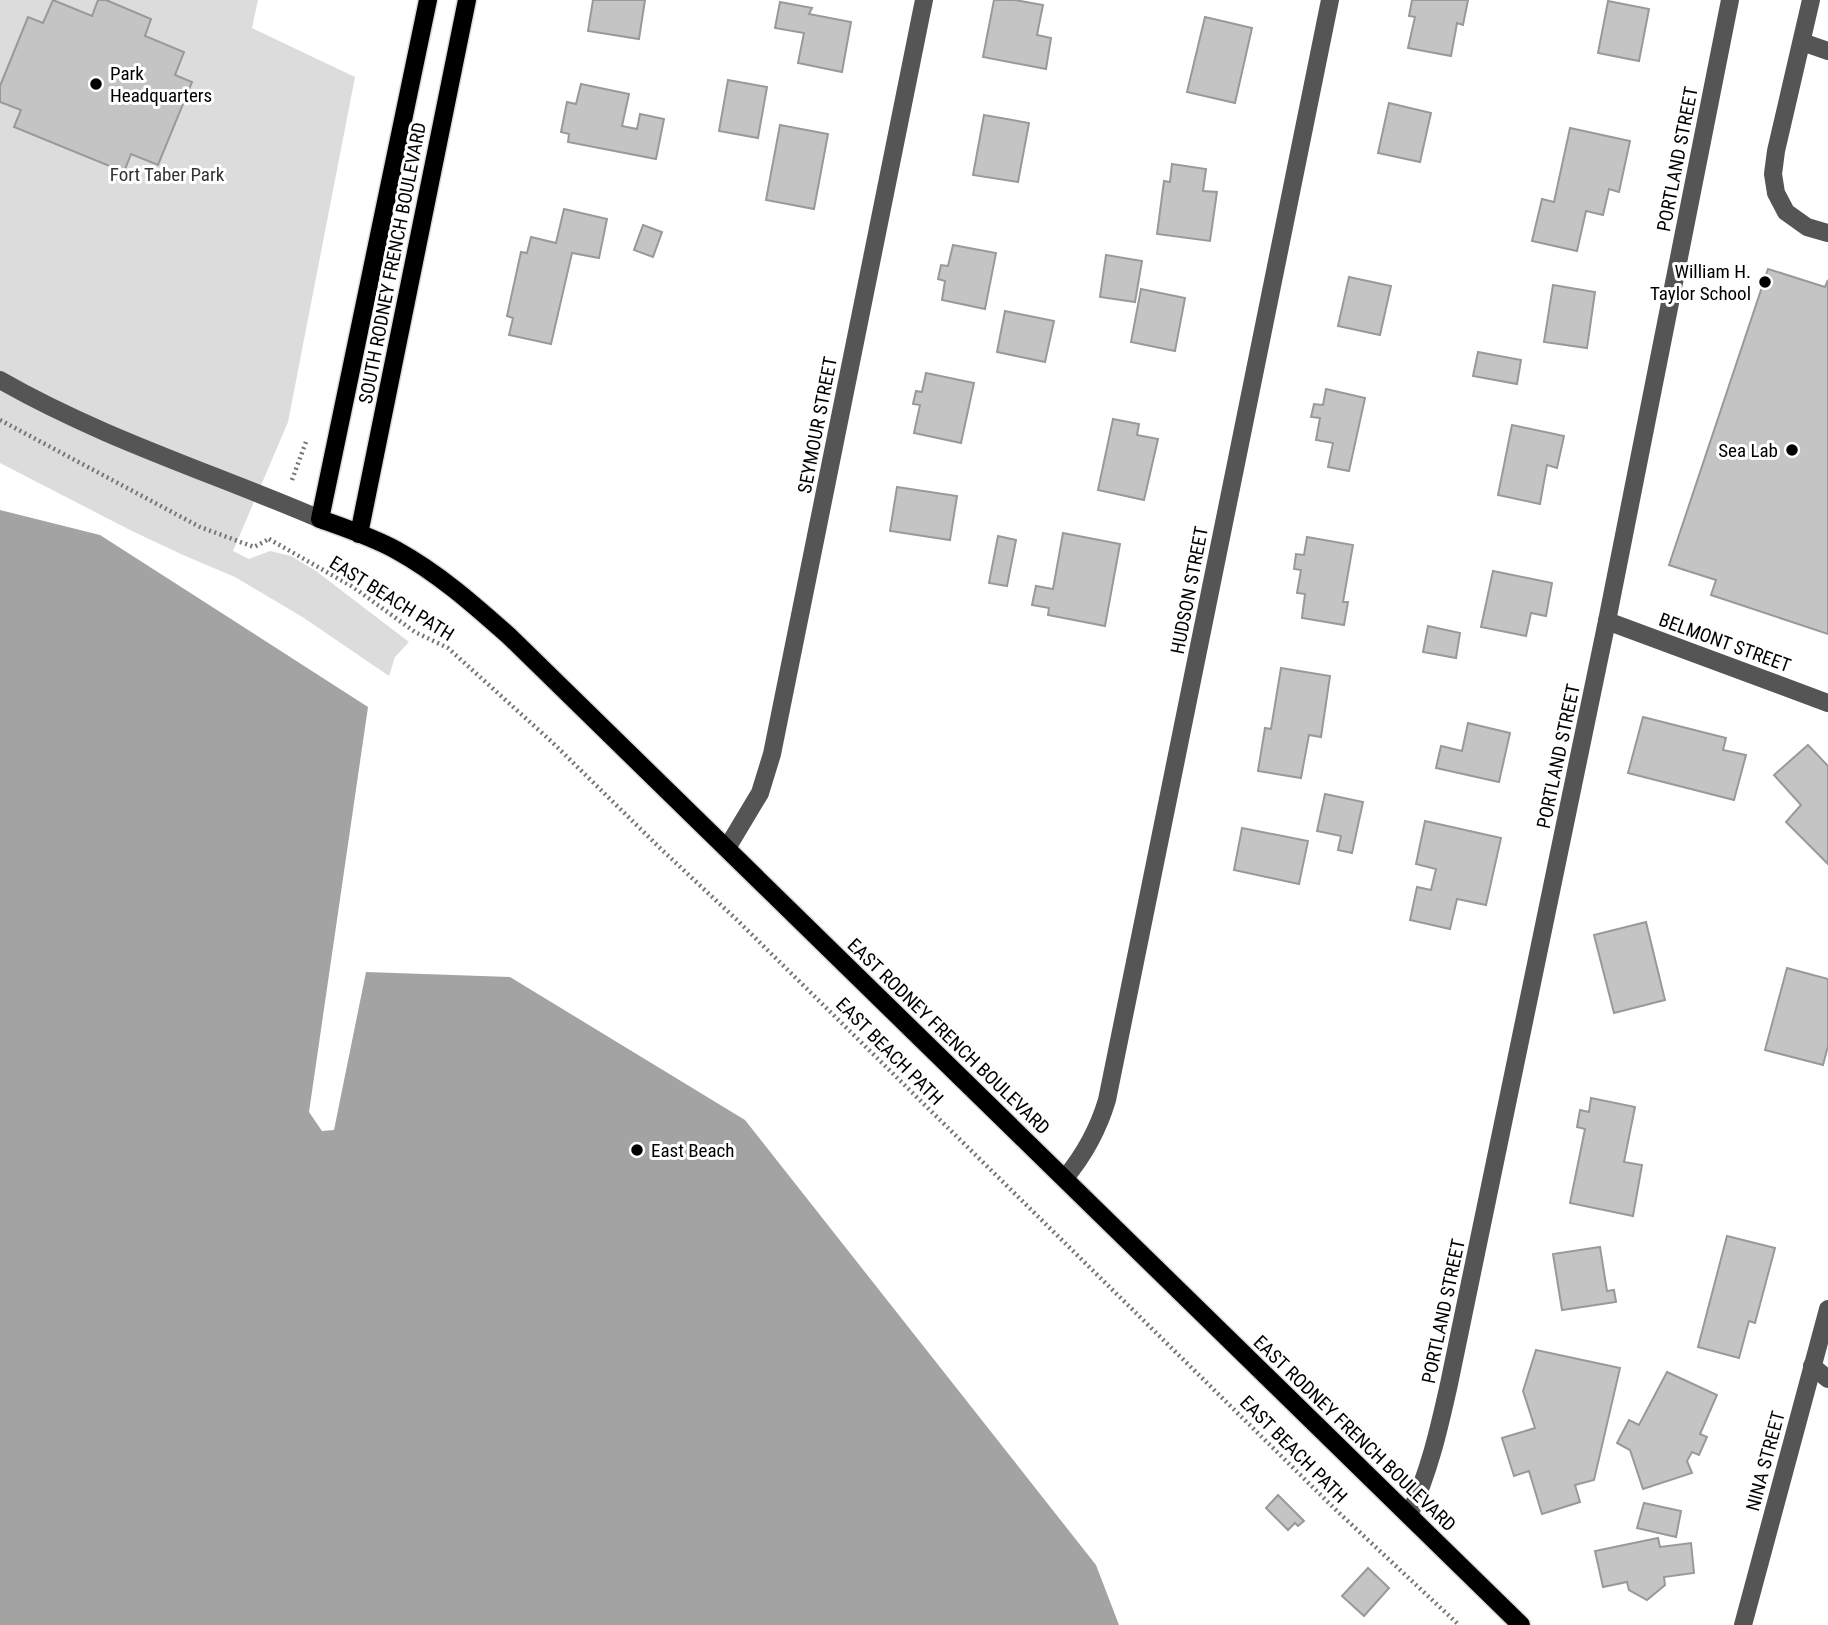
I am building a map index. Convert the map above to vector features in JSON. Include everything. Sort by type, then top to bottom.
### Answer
[{"type":"main road","name":"SOUTH RODNEY FRENCH BOULEVARD","points":[[320,519],[428,0]]},
{"type":"main road","name":"SOUTH RODNEY FRENCH BOULEVARD","points":[[359,534],[467,0]]},
{"type":"main road","name":"EAST RODNEY FRENCH BOULEVARD","points":[[320,519],[394,549],[427,568],[473,604],[534,659],[1521,1625]]},
{"type":"street","name":"SEYMOUR STREET","points":[[726,848],[760,793],[772,754],[925,0]]},
{"type":"street","name":"HUDSON STREET","points":[[1065,1178],[1090,1144],[1107,1100],[1329,0]]},
{"type":"street","name":"PORTLAND STREET","points":[[1409,1516],[1425,1476],[1441,1422],[1607,621],[1730,0]]},
{"type":"street","points":[[1811,0],[1773,174],[1776,192],[1786,212],[1807,226],[1828,233]]},
{"type":"street","points":[[1802,42],[1828,51]]},
{"type":"street","points":[[0,380],[51,407],[142,447],[320,519]]},
{"type":"street","name":"BELMONT STREET","points":[[1607,621],[1828,703]]},
{"type":"street","name":"NINA STREET","points":[[1743,1625],[1828,1309]]},
{"type":"street","points":[[1812,1366],[1828,1379]]},
{"type":"path","name":"EAST BEACH PATH","points":[[0,419],[200,527],[254,547],[269,539],[353,587],[415,632],[448,648],[552,742],[746,928],[1337,1511],[1459,1625]]},
{"type":"green space","name":"Fort Taber Park","points":[[0,0],[258,0],[252,28],[355,77],[288,422],[233,551],[249,559],[270,551],[291,556],[316,571],[409,642],[395,657],[389,676],[304,618],[235,577],[130,530],[0,463]]},
{"type":"shaded area","points":[[0,510],[100,535],[368,707],[309,1112],[322,1131],[334,1130],[366,972],[510,977],[745,1120],[1096,1565],[1119,1625],[0,1625]]},
{"type":"building","name":"Park Headquarters","points":[[53,0],[92,16],[98,0],[106,0],[151,19],[145,36],[184,52],[175,75],[192,82],[158,165],[131,154],[124,172],[14,127],[21,110],[0,102],[0,86],[28,17],[43,23]]},
{"type":"building","points":[[593,0],[645,0],[639,39],[588,31]]},
{"type":"building","points":[[994,0],[1015,0],[1043,5],[1037,35],[1051,38],[1046,69],[983,57]]},
{"type":"building","points":[[1412,0],[1468,0],[1463,25],[1457,23],[1451,56],[1408,48],[1415,17],[1409,16]]},
{"type":"building","points":[[1608,1],[1649,9],[1639,61],[1598,53]]},
{"type":"building","points":[[780,2],[812,8],[809,14],[851,22],[842,72],[798,63],[804,33],[775,28]]},
{"type":"building","points":[[1205,17],[1252,28],[1235,103],[1187,92]]},
{"type":"building","points":[[728,80],[767,87],[758,138],[719,131]]},
{"type":"building","points":[[581,84],[629,94],[622,126],[637,129],[640,114],[664,119],[656,159],[568,142],[569,134],[561,132],[567,102],[576,104]]},
{"type":"building","points":[[1389,103],[1431,113],[1420,162],[1378,153]]},
{"type":"building","points":[[984,115],[1029,123],[1018,182],[973,175]]},
{"type":"building","points":[[780,125],[828,134],[814,209],[766,200]]},
{"type":"building","points":[[1570,128],[1630,141],[1619,192],[1609,189],[1603,215],[1586,211],[1577,251],[1532,241],[1542,199],[1554,202]]},
{"type":"building","points":[[1172,164],[1206,169],[1203,191],[1217,192],[1210,241],[1157,234],[1164,181],[1170,182]]},
{"type":"building","points":[[564,209],[607,219],[599,258],[572,253],[551,344],[509,335],[513,318],[507,316],[521,252],[527,253],[531,237],[556,243]]},
{"type":"building","points":[[643,225],[662,232],[653,257],[634,250]]},
{"type":"building","points":[[953,245],[996,253],[985,309],[942,300],[945,281],[938,279],[941,265],[948,266]]},
{"type":"building","points":[[1106,255],[1142,261],[1135,302],[1100,297]]},
{"type":"building","points":[[1768,269],[1825,287],[1828,280],[1828,634],[1711,595],[1716,580],[1669,565]]},
{"type":"building","points":[[1349,277],[1391,286],[1380,335],[1338,326]]},
{"type":"building","points":[[1553,285],[1595,292],[1587,348],[1544,342]]},
{"type":"building","points":[[1141,289],[1185,298],[1175,351],[1131,342]]},
{"type":"building","points":[[1005,311],[1054,321],[1045,362],[997,352]]},
{"type":"building","points":[[1478,352],[1521,360],[1517,384],[1473,376]]},
{"type":"building","points":[[926,373],[974,383],[961,443],[914,433],[920,405],[913,404],[916,391],[922,392]]},
{"type":"building","points":[[1326,389],[1365,398],[1349,471],[1328,467],[1333,443],[1316,440],[1320,418],[1311,417],[1314,404],[1323,405]]},
{"type":"building","points":[[1113,419],[1139,424],[1137,435],[1158,439],[1144,500],[1098,490]]},
{"type":"building","points":[[1512,425],[1564,436],[1557,468],[1547,465],[1540,504],[1498,495]]},
{"type":"building","points":[[897,487],[957,496],[950,540],[890,531]]},
{"type":"building","points":[[1063,533],[1120,544],[1105,626],[1048,615],[1049,608],[1032,605],[1036,586],[1053,589]]},
{"type":"building","points":[[998,536],[1016,540],[1007,586],[989,583]]},
{"type":"building","points":[[1307,537],[1353,545],[1343,602],[1348,602],[1344,625],[1302,618],[1305,594],[1297,593],[1301,570],[1294,569],[1296,554],[1304,555]]},
{"type":"building","points":[[1493,571],[1552,583],[1546,616],[1531,613],[1526,636],[1481,627]]},
{"type":"building","points":[[1428,626],[1460,633],[1456,658],[1423,652]]},
{"type":"building","points":[[1281,668],[1330,676],[1321,737],[1309,735],[1301,778],[1258,771],[1265,728],[1271,729]]},
{"type":"building","points":[[1643,717],[1726,738],[1723,750],[1746,755],[1734,800],[1628,773]]},
{"type":"building","points":[[1468,723],[1510,733],[1499,782],[1436,768],[1441,746],[1462,751]]},
{"type":"building","points":[[1808,745],[1828,766],[1828,864],[1786,822],[1801,805],[1774,775]]},
{"type":"building","points":[[1325,794],[1363,802],[1352,853],[1338,850],[1341,836],[1317,831]]},
{"type":"building","points":[[1425,821],[1501,838],[1486,905],[1457,899],[1450,929],[1410,920],[1417,887],[1431,890],[1436,869],[1416,864]]},
{"type":"building","points":[[1242,828],[1308,841],[1299,884],[1234,870]]},
{"type":"building","points":[[1646,922],[1665,1000],[1614,1013],[1594,935]]},
{"type":"building","points":[[1787,968],[1828,979],[1828,1046],[1823,1065],[1765,1050]]},
{"type":"building","points":[[1591,1098],[1635,1107],[1624,1162],[1642,1165],[1633,1216],[1570,1203],[1585,1129],[1577,1127],[1580,1110],[1589,1112]]},
{"type":"building","points":[[1727,1236],[1775,1248],[1755,1323],[1749,1321],[1739,1358],[1698,1347]]},
{"type":"building","points":[[1600,1247],[1607,1291],[1614,1290],[1616,1302],[1562,1310],[1553,1254]]},
{"type":"building","points":[[1536,1350],[1620,1368],[1594,1480],[1575,1485],[1580,1502],[1542,1514],[1529,1471],[1514,1476],[1502,1438],[1535,1428],[1523,1391]]},
{"type":"building","points":[[1667,1372],[1717,1395],[1700,1434],[1707,1437],[1699,1455],[1692,1452],[1687,1461],[1692,1473],[1643,1489],[1630,1450],[1617,1443],[1629,1420],[1639,1425]]},
{"type":"building","points":[[1278,1495],[1304,1521],[1298,1526],[1295,1523],[1288,1530],[1266,1508]]},
{"type":"building","points":[[1644,1503],[1681,1511],[1676,1537],[1637,1528]]},
{"type":"building","points":[[1658,1538],[1660,1547],[1691,1543],[1694,1573],[1664,1577],[1665,1585],[1647,1600],[1629,1590],[1627,1582],[1603,1587],[1595,1551]]},
{"type":"building","points":[[1368,1568],[1389,1588],[1364,1616],[1342,1596]]},
{"type":"place","name":"Park Headquarters","points":[[96,84]]},
{"type":"place","name":"William H. Taylor School","points":[[1765,282]]},
{"type":"place","name":"Sea Lab","points":[[1792,450]]},
{"type":"place","name":"East Beach","points":[[637,1150]]}]
